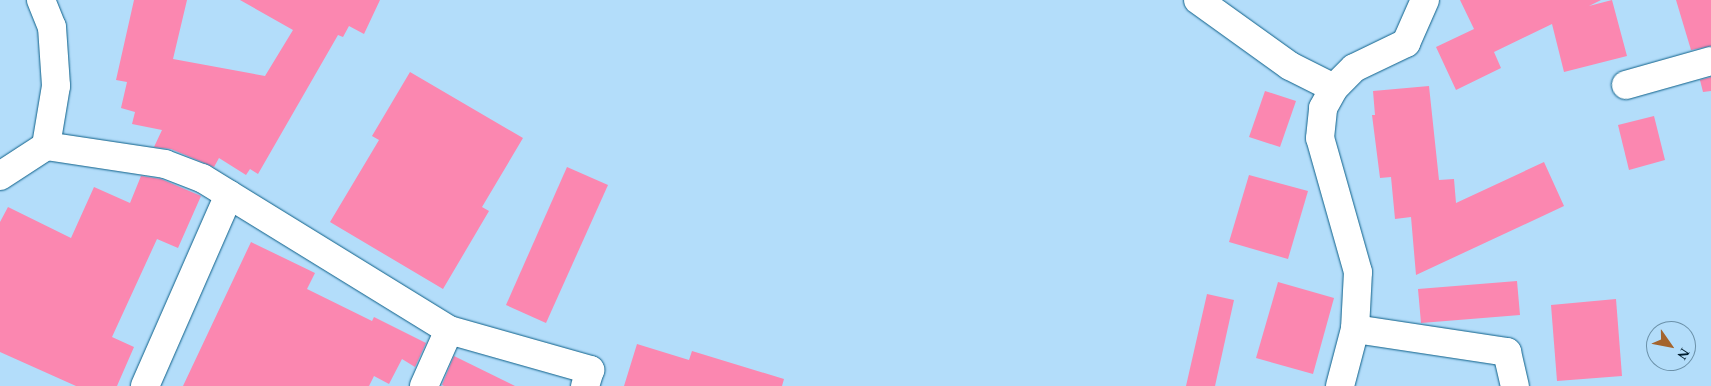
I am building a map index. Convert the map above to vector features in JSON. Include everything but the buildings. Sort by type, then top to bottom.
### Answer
[{"type":"street","points":[[41,0],[52,27],[56,86],[46,146]]},
{"type":"street","points":[[1198,0],[1290,66],[1334,88]]},
{"type":"street","points":[[1340,386],[1355,328],[1358,272],[1320,138],[1323,108],[1334,88],[1354,68],[1406,43],[1425,0]]},
{"type":"street","points":[[1626,86],[1711,62]]},
{"type":"street","points":[[0,176],[46,146],[165,164],[202,178],[450,330],[590,370],[584,386]]},
{"type":"street","points":[[145,386],[229,195]]},
{"type":"street","points":[[1355,328],[1506,352],[1515,386]]},
{"type":"street","points":[[424,386],[450,330]]}]
